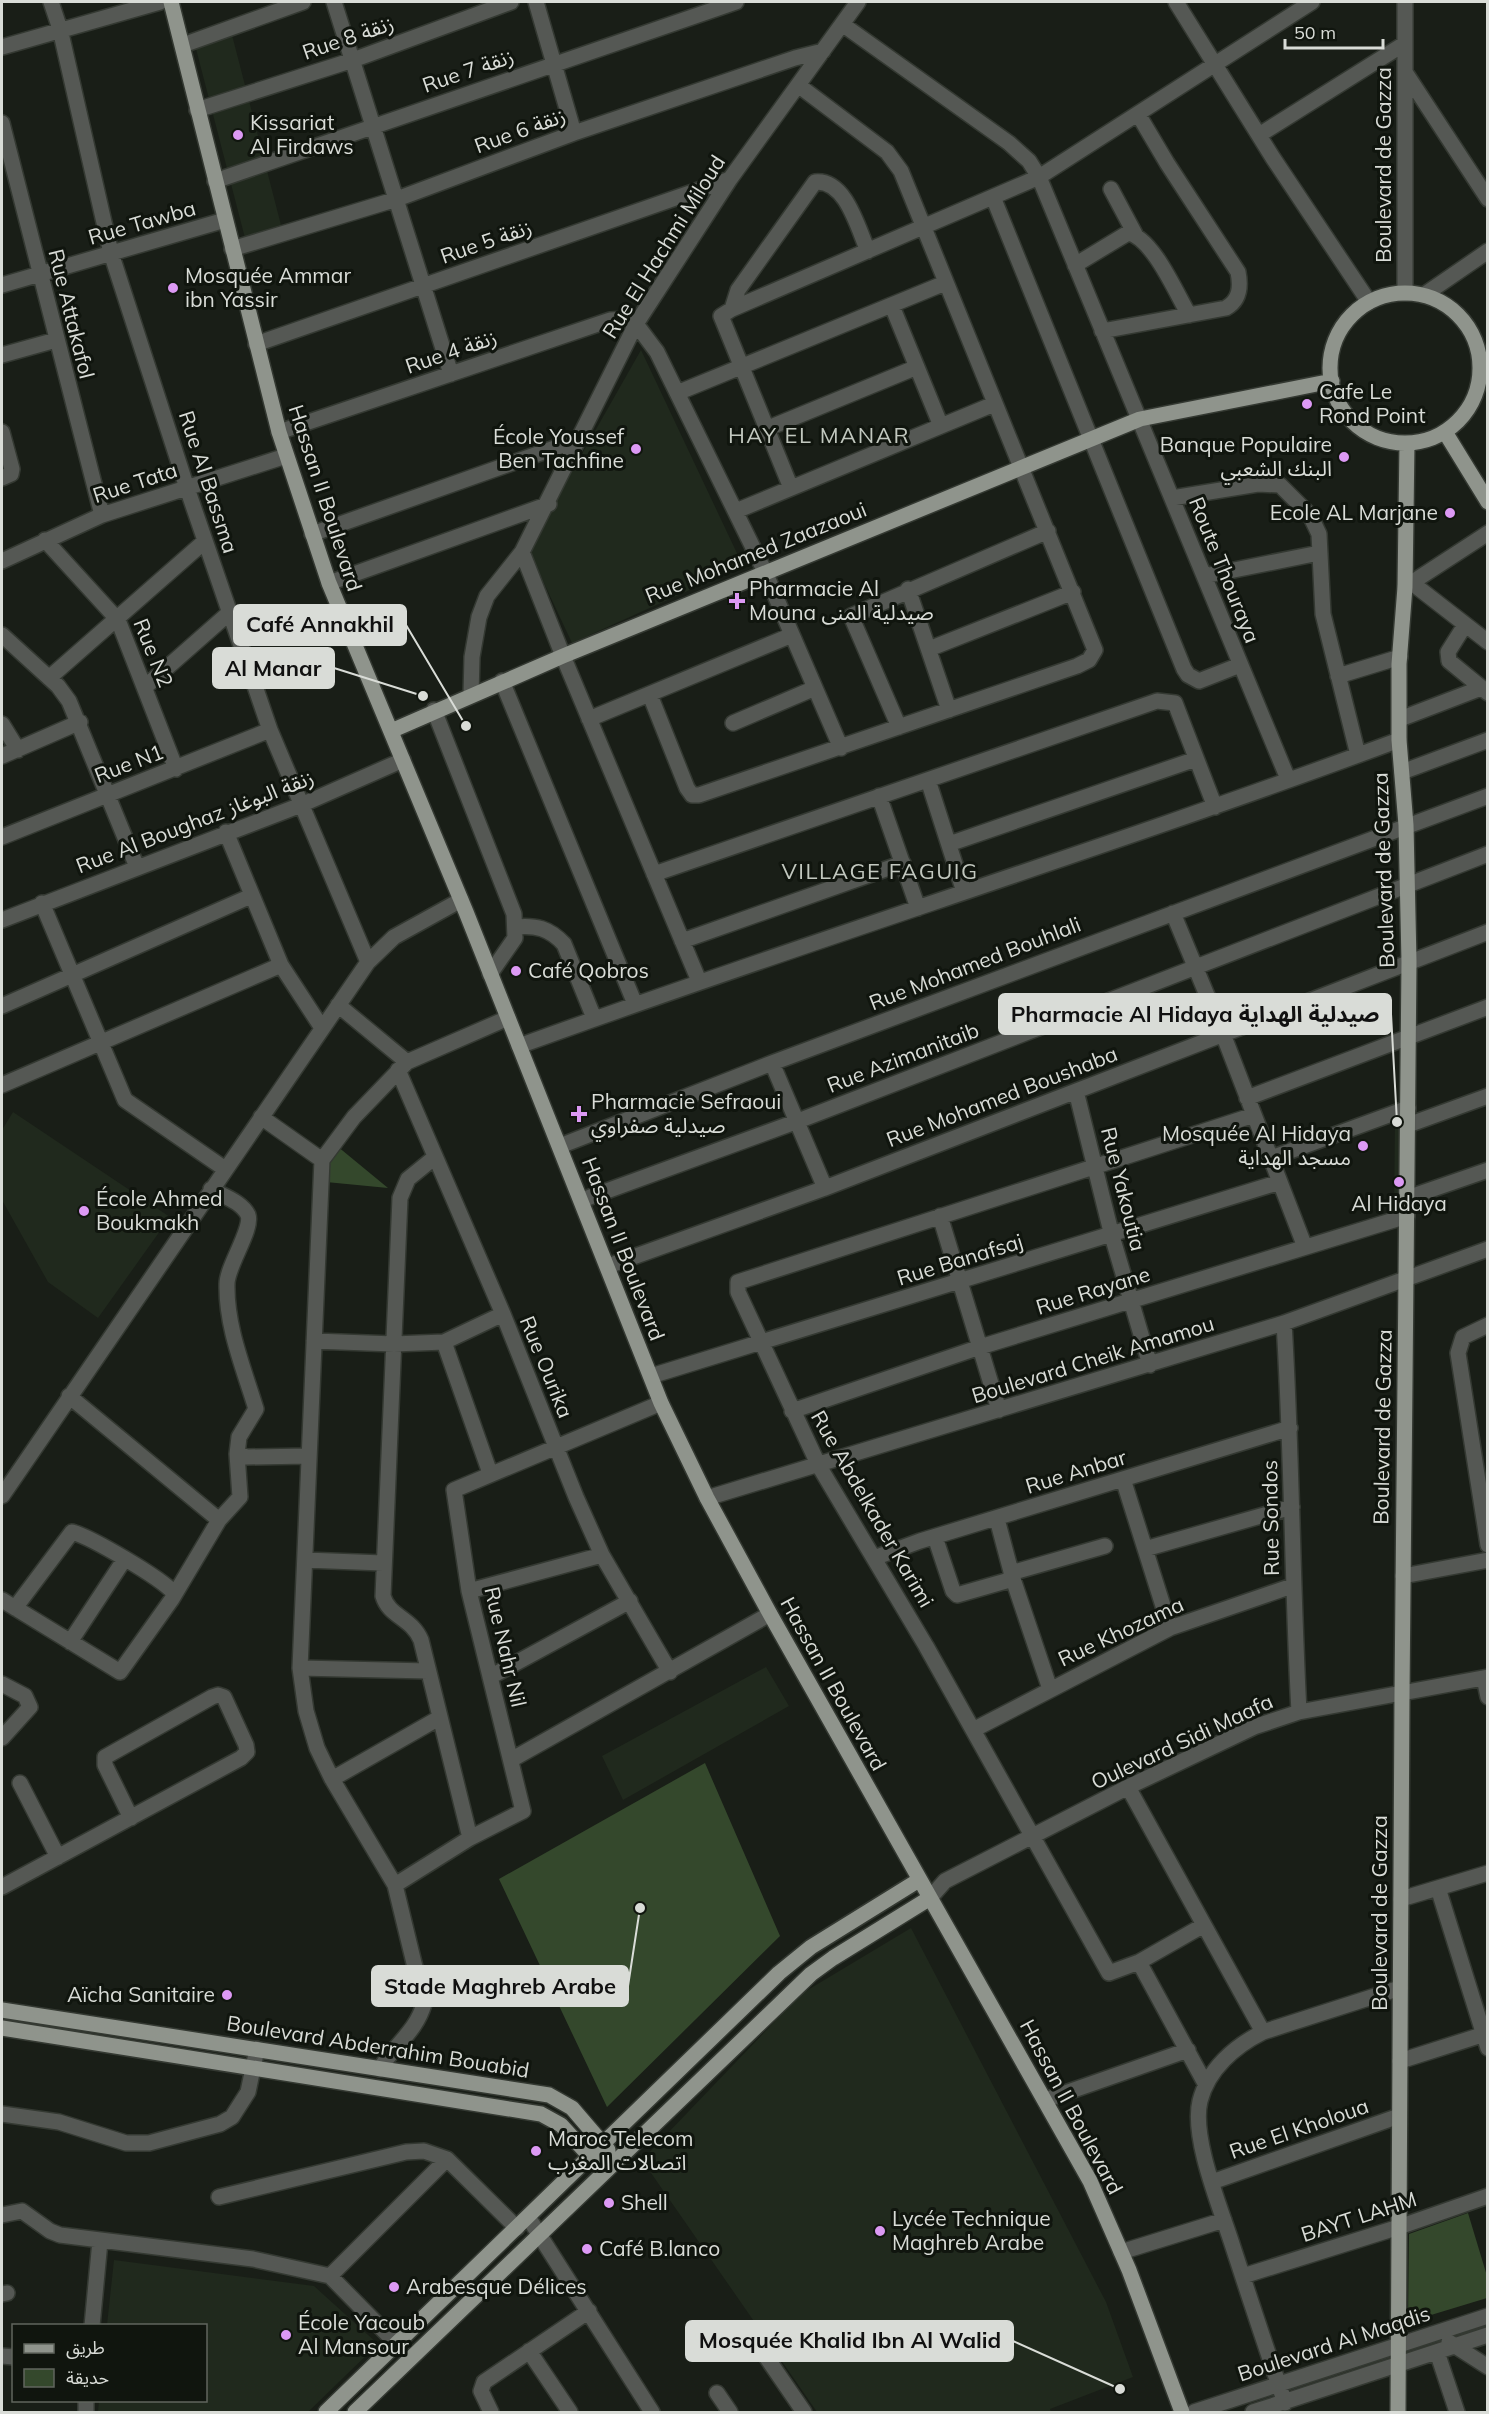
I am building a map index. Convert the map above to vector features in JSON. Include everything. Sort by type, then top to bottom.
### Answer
[{"type":"main road","name":"Hassan II Boulevard","points":[[171,2],[279,432],[329,583],[461,900],[661,1403],[707,1498],[770,1614],[1090,2181],[1121,2252],[1182,2412]]},
{"type":"main road","points":[[1405,293],[1424,296],[1445,304],[1462,319],[1474,339],[1479,361],[1478,383],[1470,404],[1444,432],[1407,443],[1383,439],[1356,424],[1338,400],[1332,381],[1332,353],[1338,336],[1354,313],[1369,302],[1405,293]]},
{"type":"main road","name":"Rue Mohamed Zaazaoui","points":[[391,730],[562,656],[1140,419],[1332,381]]},
{"type":"main road","points":[[1444,432],[1488,502]]},
{"type":"main road","name":"Boulevard de Gazza","points":[[1398,2412],[1409,962],[1406,825],[1399,740],[1400,657],[1408,585],[1407,443]]},
{"type":"main road","points":[[326,2412],[793,1962],[811,1947],[919,1880]]},
{"type":"main road","points":[[355,2412],[811,1974],[930,1898]]},
{"type":"main road","name":"Boulevard Abderrahim Bouabid","points":[[2,2010],[549,2095],[572,2108],[616,2160]]},
{"type":"main road","name":"Boulevard Abderrahim Bouabid","points":[[2,2028],[541,2114],[561,2125],[604,2171]]},
{"type":"street","name":"Rue Al Bassma","points":[[51,2],[60,29],[111,253],[204,541],[270,730],[368,962]]},
{"type":"street","points":[[2,46],[160,2]]},
{"type":"street","points":[[183,45],[303,2]]},
{"type":"street","points":[[334,2],[451,374]]},
{"type":"street","name":"Rue 8 زنقة","points":[[197,110],[353,60],[511,2]]},
{"type":"street","points":[[536,2],[574,133]]},
{"type":"street","name":"Rue 7 زنقة","points":[[215,181],[735,2]]},
{"type":"street","name":"Rue El Hachmi Miloud","points":[[471,695],[472,657],[483,604],[490,591],[522,552],[549,504],[636,324],[730,179],[858,2]]},
{"type":"street","points":[[1176,2],[1258,135],[1369,302]]},
{"type":"street","points":[[791,488],[720,317],[732,309],[1039,177],[1312,2]]},
{"type":"street","name":"Boulevard de Gazza","points":[[1405,2],[1405,293]]},
{"type":"street","name":"Route Thouraya","points":[[842,24],[1009,143],[1029,161],[1039,177],[1288,779]]},
{"type":"street","points":[[1258,135],[1404,44]]},
{"type":"street","name":"Rue 6 زنقة","points":[[232,249],[397,199],[574,133],[795,58],[823,51]]},
{"type":"street","points":[[1405,72],[1488,199]]},
{"type":"street","points":[[650,695],[692,795],[841,747],[1089,660],[1095,650],[1022,466],[922,229],[901,171],[887,152],[798,85]]},
{"type":"street","points":[[1102,331],[1230,306],[1240,290],[1238,272],[1138,114]]},
{"type":"street","name":"Rue Attakafol","points":[[2,123],[102,515]]},
{"type":"street","name":"Rue 5 زنقة","points":[[256,344],[730,179]]},
{"type":"street","points":[[732,309],[738,290],[815,182],[828,183],[840,193],[868,251]]},
{"type":"street","points":[[1111,189],[1135,234],[1146,242],[1189,315]]},
{"type":"street","points":[[993,197],[1184,669],[1188,675],[1199,681],[1240,665]]},
{"type":"street","name":"Rue Tawba","points":[[2,285],[225,220]]},
{"type":"street","points":[[1075,264],[1128,233],[1135,234]]},
{"type":"street","points":[[1424,296],[1488,251]]},
{"type":"street","points":[[677,393],[945,283]]},
{"type":"street","points":[[892,306],[941,426]]},
{"type":"street","name":"Rue 4 زنقة","points":[[279,432],[610,320],[626,319],[636,324]]},
{"type":"street","points":[[636,324],[657,352],[736,511],[841,747]]},
{"type":"street","points":[[2,355],[56,340]]},
{"type":"street","points":[[766,429],[917,367]]},
{"type":"street","points":[[736,511],[994,404]]},
{"type":"street","points":[[2,432],[6,476]]},
{"type":"street","points":[[312,534],[580,439]]},
{"type":"street","name":"Rue Tata","points":[[2,561],[102,515],[286,456]]},
{"type":"street","points":[[1172,498],[1258,484],[1280,485],[1316,523],[1320,599],[1358,755]]},
{"type":"street","points":[[329,583],[549,504]]},
{"type":"street","points":[[899,727],[851,616],[908,589],[1048,531]]},
{"type":"street","points":[[1488,533],[1408,585],[1488,642]]},
{"type":"street","name":"Rue N2","points":[[45,540],[118,620],[176,769]]},
{"type":"street","points":[[49,678],[118,620],[163,575],[204,541]]},
{"type":"street","points":[[522,552],[562,656],[699,981]]},
{"type":"street","points":[[1204,576],[1319,553]]},
{"type":"street","points":[[908,589],[949,710]]},
{"type":"street","points":[[929,649],[1073,592]]},
{"type":"street","points":[[145,687],[229,614]]},
{"type":"street","points":[[1465,625],[1448,657],[1452,665],[1484,691]]},
{"type":"street","points":[[589,719],[792,635]]},
{"type":"street","points":[[4,641],[64,693],[80,722],[137,867]]},
{"type":"street","points":[[1338,676],[1400,657]]},
{"type":"street","points":[[502,681],[634,1004]]},
{"type":"street","points":[[733,723],[815,688]]},
{"type":"street","points":[[1400,719],[1484,691]]},
{"type":"street","points":[[654,874],[1157,700],[1175,703],[1215,807]]},
{"type":"street","points":[[434,710],[514,914],[514,938],[490,974]]},
{"type":"street","points":[[2,756],[80,722]]},
{"type":"street","points":[[2,724],[18,750]]},
{"type":"street","name":"Rue N1","points":[[2,837],[270,730]]},
{"type":"street","points":[[519,1046],[699,981],[1215,807],[1399,740]]},
{"type":"street","points":[[1402,772],[1488,740]]},
{"type":"street","points":[[949,844],[1196,759]]},
{"type":"street","name":"Rue Al Boughaz زنقة البوغاز","points":[[2,920],[301,805],[403,760]]},
{"type":"street","points":[[928,780],[964,892]]},
{"type":"street","points":[[879,796],[918,908]]},
{"type":"street","name":"Rue Mohamed Bouhlali","points":[[560,1146],[772,1063],[1488,796]]},
{"type":"street","points":[[226,832],[281,965],[322,1028]]},
{"type":"street","name":"Rue Azimanitaib","points":[[582,1200],[798,1121],[1488,854]]},
{"type":"street","points":[[682,941],[903,863]]},
{"type":"street","points":[[2,1006],[251,896]]},
{"type":"street","points":[[4,1489],[368,962],[394,937],[461,900]]},
{"type":"street","points":[[42,903],[125,1100],[225,1168]]},
{"type":"street","points":[[1173,913],[1223,1034],[1305,1247]]},
{"type":"street","points":[[515,927],[534,925],[556,935],[564,944],[594,1018]]},
{"type":"street","name":"Rue Mohamed Boushaba","points":[[608,1266],[825,1188],[1488,932]]},
{"type":"street","points":[[2,1085],[281,965]]},
{"type":"street","name":"Rue Ourika","points":[[338,1005],[403,1066],[435,1157],[603,1555],[670,1672]]},
{"type":"street","points":[[1247,1098],[1488,1006]]},
{"type":"street","points":[[380,2069],[389,2052],[407,2037],[420,2020],[424,2004],[395,1885],[332,1779],[317,1749],[306,1711],[300,1668],[322,1160],[354,1117],[403,1066],[508,1018]]},
{"type":"street","points":[[772,1063],[825,1188]]},
{"type":"street","name":"Rue Yakoutia","points":[[1076,1091],[1112,1236],[1150,1365]]},
{"type":"street","points":[[1408,1125],[1488,1096]]},
{"type":"street","points":[[1271,1158],[1408,1108]]},
{"type":"street","name":"Rue Abdelkader Karimi","points":[[1139,1962],[1109,1973],[973,1730],[819,1466],[738,1292],[738,1282],[1254,1115]]},
{"type":"street","points":[[261,1117],[322,1160]]},
{"type":"street","points":[[395,1885],[470,1838],[416,1629],[406,1619],[391,1611],[384,1602],[383,1563],[401,1192],[408,1179],[435,1157]]},
{"type":"street","points":[[1407,1198],[1488,1170]]},
{"type":"street","name":"Rue Banafsaj","points":[[651,1376],[1112,1236],[1280,1182]]},
{"type":"street","points":[[174,1593],[81,1534],[72,1532],[8,1604],[120,1672],[174,1593],[219,1520],[240,1497],[237,1454],[239,1437],[256,1409],[230,1321],[227,1282],[241,1239],[249,1228],[240,1205],[211,1189]]},
{"type":"street","points":[[940,1216],[999,1410]]},
{"type":"street","name":"Rue Rayane","points":[[792,1411],[980,1347],[1407,1216]]},
{"type":"street","name":"Boulevard Cheik Amamou","points":[[707,1498],[819,1466],[1284,1323],[1488,1249]]},
{"type":"street","points":[[314,1341],[394,1344],[444,1342],[503,1314]]},
{"type":"street","name":"Rue Sondos","points":[[1284,1323],[1290,1428],[1292,1586],[1299,1712]]},
{"type":"street","points":[[1488,1325],[1463,1336],[1458,1353],[1488,1545]]},
{"type":"street","points":[[444,1342],[490,1473],[556,1448],[661,1403]]},
{"type":"street","points":[[69,1396],[219,1520]]},
{"type":"street","name":"Rue Anbar","points":[[874,1558],[935,1537],[1290,1428]]},
{"type":"street","points":[[237,1454],[247,1457],[308,1456]]},
{"type":"street","name":"Rue Nahr Nil","points":[[470,1838],[523,1811],[469,1591],[454,1490],[490,1473]]},
{"type":"street","points":[[1123,1479],[1170,1628]]},
{"type":"street","points":[[1145,1549],[1292,1507]]},
{"type":"street","points":[[997,1519],[1012,1576],[1050,1689]]},
{"type":"street","points":[[935,1537],[952,1591],[957,1595],[1105,1546]]},
{"type":"street","points":[[469,1591],[603,1555]]},
{"type":"street","points":[[70,1642],[124,1560]]},
{"type":"street","points":[[305,1560],[383,1563]]},
{"type":"street","points":[[1403,1576],[1488,1560]]},
{"type":"street","name":"Rue Khozama","points":[[973,1730],[1170,1628],[1292,1586]]},
{"type":"street","points":[[490,1677],[630,1601]]},
{"type":"street","points":[[511,1760],[770,1614]]},
{"type":"street","points":[[300,1668],[428,1671]]},
{"type":"street","points":[[1486,1678],[1488,1697]]},
{"type":"street","name":"Oulevard Sidi Maafa","points":[[945,1881],[1033,1838],[1128,1787],[1254,1727],[1299,1712],[1486,1678]]},
{"type":"street","points":[[2,1684],[25,1696],[30,1707],[2,1738]]},
{"type":"street","points":[[2,1887],[131,1818],[247,1752],[224,1698],[218,1695],[212,1697],[105,1758],[105,1765],[131,1818]]},
{"type":"street","points":[[332,1779],[438,1718]]},
{"type":"street","points":[[20,1783],[58,1857]]},
{"type":"street","points":[[1128,1787],[1263,2032]]},
{"type":"street","points":[[1401,1899],[1488,1873]]},
{"type":"street","points":[[919,1880],[945,1881]]},
{"type":"street","points":[[930,1898],[945,1881]]},
{"type":"street","points":[[1400,2061],[1486,2039],[1438,1888]]},
{"type":"street","points":[[1204,1925],[1139,1962],[1206,2085]]},
{"type":"street","points":[[1285,2403],[1212,2182],[1198,2118],[1206,2085],[1228,2055],[1263,2032],[1400,1988]]},
{"type":"street","points":[[2,2114],[59,2122],[126,2143],[148,2143],[220,2124],[232,2117],[248,2092],[257,2049]]},
{"type":"street","points":[[1045,2100],[1188,2050]]},
{"type":"street","name":"Rue El Kholoua","points":[[1212,2182],[1399,2116]]},
{"type":"street","points":[[219,2197],[406,2151],[424,2151],[447,2159],[539,2234],[652,2412]]},
{"type":"street","points":[[330,2276],[447,2159]]},
{"type":"street","name":"BAYT LAHM","points":[[1243,2276],[1399,2227],[1488,2196]]},
{"type":"street","points":[[2,2215],[22,2211],[50,2231],[100,2241],[253,2259],[330,2276],[396,2343]]},
{"type":"street","points":[[1121,2252],[1224,2220]]},
{"type":"street","points":[[92,2324],[100,2241]]},
{"type":"street","points":[[491,2412],[482,2396],[482,2385],[589,2311]]},
{"type":"street","name":"Boulevard Al Maqdis","points":[[1194,2412],[1488,2316]]},
{"type":"street","points":[[1436,2334],[1488,2367]]},
{"type":"street","name":"Boulevard Al Maqdis","points":[[1253,2412],[1488,2335]]},
{"type":"street","points":[[529,2351],[570,2412]]},
{"type":"street","points":[[1437,2352],[1457,2412]]},
{"type":"street","points":[[767,2358],[804,2412]]},
{"type":"street","points":[[717,2393],[730,2412]]},
{"type":"shaded area","name":"Kissariat Al Firdaws","points":[[231,31],[282,229],[245,238],[194,41]]},
{"type":"shaded area","name":"École Youssef Ben Tachfine","points":[[641,350],[743,566],[572,643],[528,549]]},
{"type":"shaded area","name":"École Ahmed Boukmakh","points":[[13,1112],[170,1217],[98,1318],[48,1282],[2,1200],[2,1130]]},
{"type":"shaded area","name":"Al Hidaya","points":[[1404,1113],[1403,1212],[1394,1215],[1395,1117]]},
{"type":"shaded area","points":[[766,1667],[789,1706],[623,1800],[602,1756]]},
{"type":"shaded area","name":"Lycée Technique Maghreb Arabe","points":[[911,1928],[1106,2302],[1133,2377],[1050,2409],[1051,2412],[817,2412],[642,2160],[801,1994]]},
{"type":"shaded area","name":"École Yacoub Al Mansour","points":[[114,2260],[314,2286],[378,2344],[308,2412],[98,2412],[99,2402],[207,2402],[207,2324],[107,2324]]},
{"type":"green space","points":[[337,1146],[388,1188],[326,1182],[325,1163]]},
{"type":"green space","points":[[705,1763],[780,1936],[607,2107],[499,1879]]},
{"type":"green space","points":[[1468,2213],[1487,2276],[1487,2298],[1408,2322],[1409,2234]]},
{"type":"place","name":"Kissariat Al Firdaws","points":[[238,135]]},
{"type":"place","name":"Mosquée Ammar ibn Yassir","points":[[173,288]]},
{"type":"place","name":"Cafe Le Rond Point","points":[[1307,404]]},
{"type":"place","name":"École Youssef Ben Tachfine","points":[[636,449]]},
{"type":"place","name":"Banque Populaire البنك الشعبي","points":[[1344,457]]},
{"type":"place","name":"Ecole AL Marjane","points":[[1450,513]]},
{"type":"place","name":"Pharmacie Al Mouna صيدلية المنى","points":[[737,601]]},
{"type":"place","name":"Al Manar","points":[[423,696]]},
{"type":"place","name":"Café Annakhil","points":[[466,726]]},
{"type":"place","name":"Café Qobros","points":[[516,971]]},
{"type":"place","name":"Pharmacie Sefraoui صيدلية صفراوي","points":[[579,1114]]},
{"type":"place","name":"Pharmacie Al Hidaya صيدلية الهداية","points":[[1397,1122]]},
{"type":"place","name":"Mosquée Al Hidaya مسجد الهداية","points":[[1363,1146]]},
{"type":"place","name":"Al Hidaya","points":[[1399,1182]]},
{"type":"place","name":"École Ahmed Boukmakh","points":[[84,1211]]},
{"type":"place","name":"Stade Maghreb Arabe","points":[[640,1908]]},
{"type":"place","name":"Aïcha Sanitaire","points":[[227,1995]]},
{"type":"place","name":"Maroc Telecom اتصالات المغرب","points":[[536,2151]]},
{"type":"place","name":"Shell","points":[[609,2203]]},
{"type":"place","name":"Lycée Technique Maghreb Arabe","points":[[880,2231]]},
{"type":"place","name":"Café B.lanco","points":[[587,2249]]},
{"type":"place","name":"Arabesque Délices","points":[[394,2287]]},
{"type":"place","name":"École Yacoub Al Mansour","points":[[286,2335]]},
{"type":"place","name":"Mosquée Khalid Ibn Al Walid","points":[[1120,2389]]},
{"type":"district","name":"HAY EL MANAR","points":[[819,435]]},
{"type":"district","name":"VILLAGE FAGUIG","points":[[880,871]]}]
